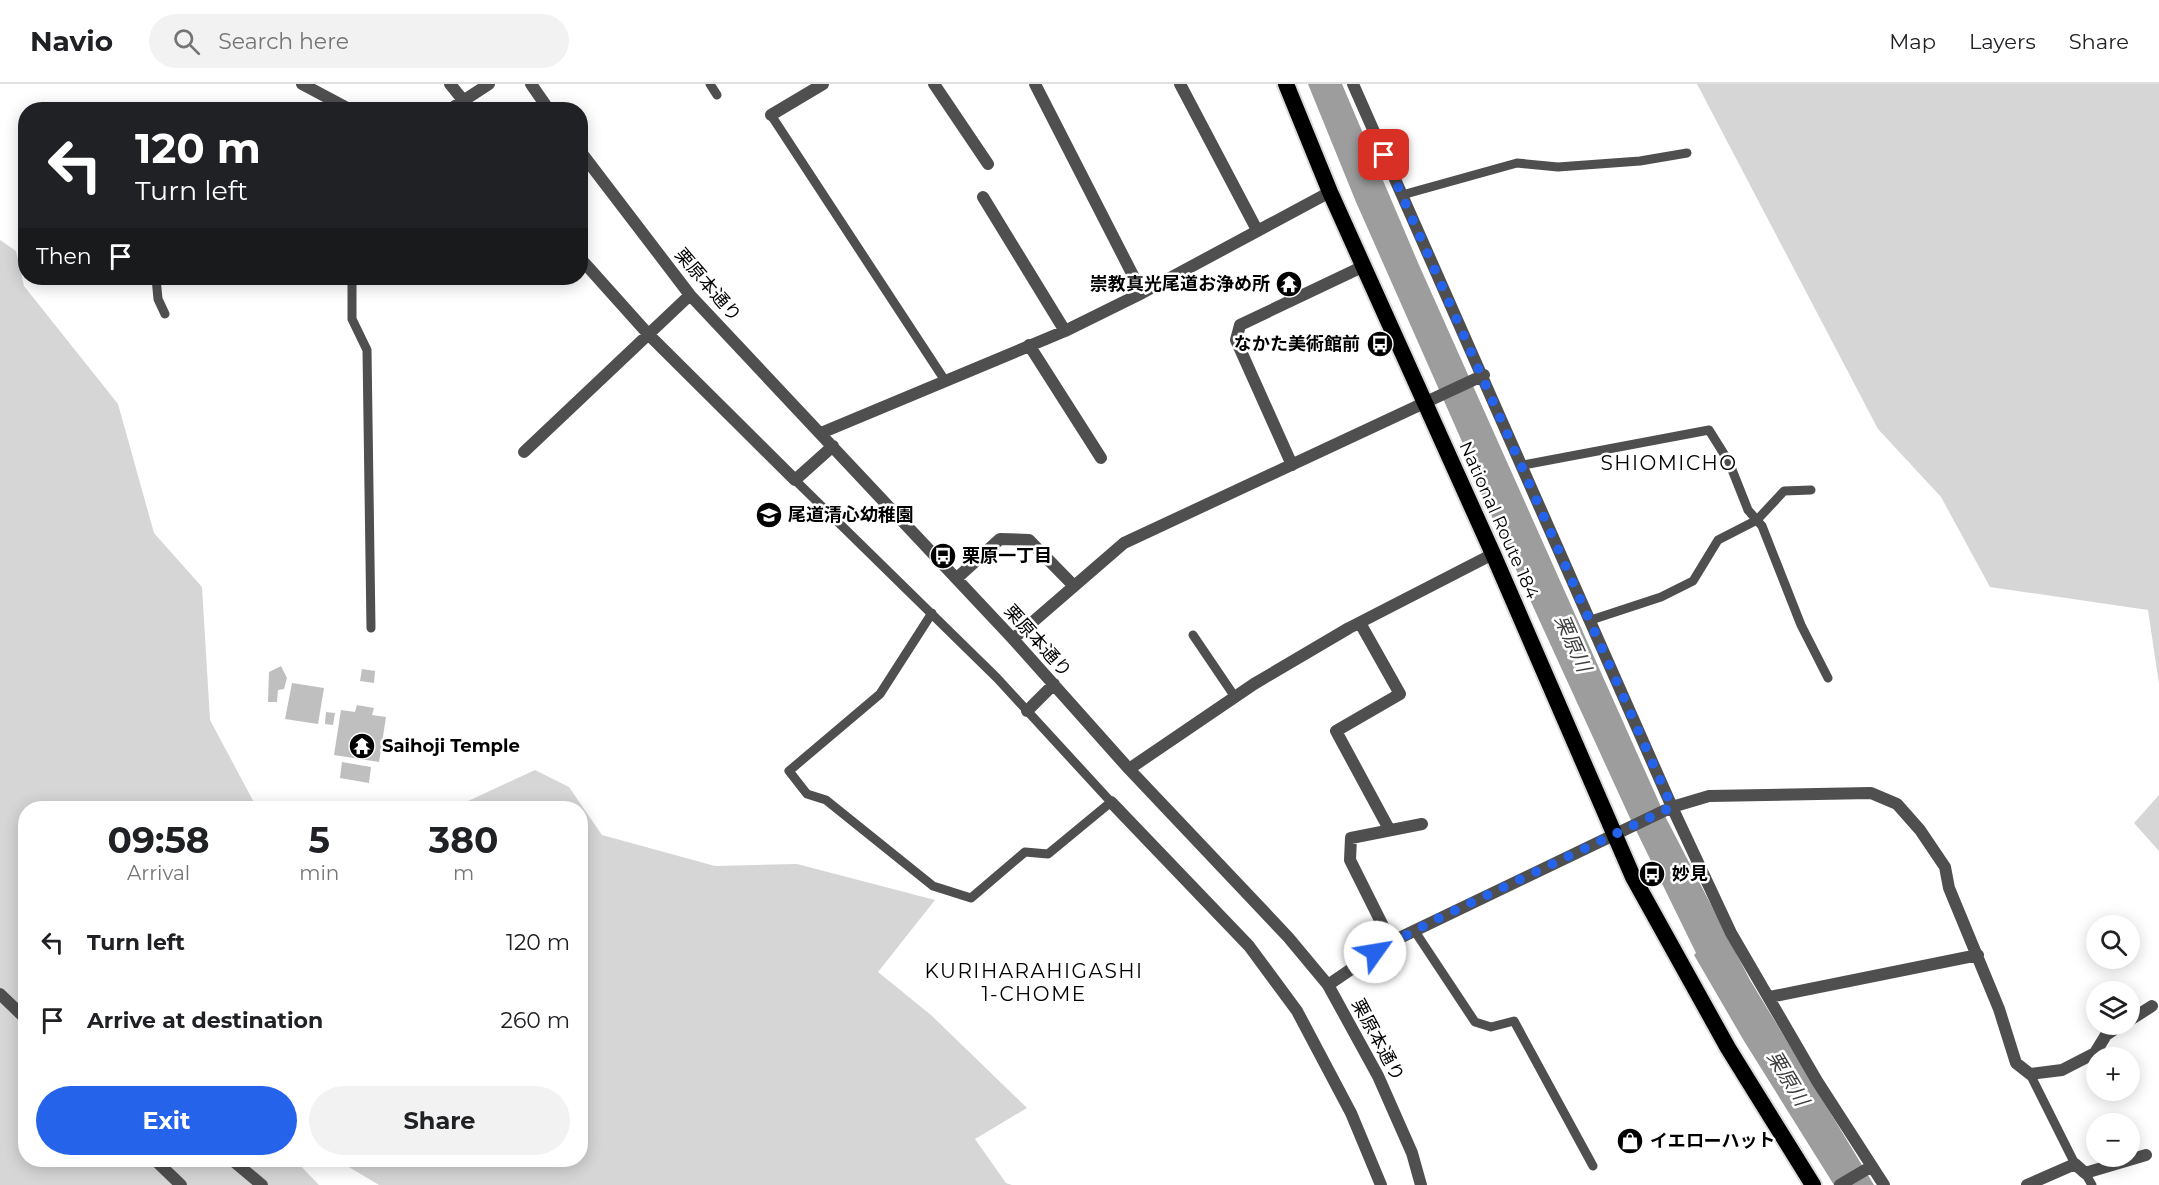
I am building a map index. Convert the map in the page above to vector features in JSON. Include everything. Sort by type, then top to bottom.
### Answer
[{"type":"highway","name":"National Route 184","points":[[1286,84],[1330,192],[1493,554],[1633,877],[1722,1038],[1813,1185]]},
{"type":"street","points":[[302,84],[336,102]]},
{"type":"street","points":[[450,84],[465,102]]},
{"type":"street","points":[[472,102],[489,84]]},
{"type":"street","points":[[531,84],[543,102]]},
{"type":"street","points":[[771,115],[823,84]]},
{"type":"street","points":[[934,84],[988,164]]},
{"type":"street","points":[[1035,84],[1142,293]]},
{"type":"street","points":[[1180,84],[1257,230]]},
{"type":"street","points":[[1353,84],[1478,378],[1523,465],[1591,620],[1667,809],[1731,933],[1869,1168],[1884,1185]]},
{"type":"street","name":"栗原本通り","points":[[588,162],[690,295],[957,578],[1129,769],[1288,937],[1328,985],[1378,1076],[1412,1153],[1421,1185]]},
{"type":"street","points":[[821,433],[944,379],[1065,331],[1142,293],[1330,192]]},
{"type":"street","points":[[983,197],[1065,331]]},
{"type":"street","points":[[588,267],[649,335],[795,480],[833,446]]},
{"type":"street","points":[[1292,465],[1236,340],[1240,325],[1364,267]]},
{"type":"street","points":[[524,452],[690,295]]},
{"type":"street","points":[[1029,345],[1101,459]]},
{"type":"street","points":[[1013,639],[1124,543],[1478,378]]},
{"type":"street","points":[[957,578],[1000,539],[1029,540],[1074,586]]},
{"type":"street","points":[[1129,769],[1235,697],[1360,622],[1493,554]]},
{"type":"street","points":[[1360,622],[1400,694],[1336,731],[1389,829]]},
{"type":"street","points":[[1027,711],[1054,684]]},
{"type":"street","points":[[1328,985],[1391,942],[1414,930],[1667,809],[1709,796],[1871,793],[1898,804],[1920,830],[1945,867],[1949,888],[1999,1009],[2016,1063],[2030,1074],[2062,1070],[2095,1053],[2106,1035]]},
{"type":"street","points":[[1111,802],[1249,946],[1297,1011],[1351,1113],[1381,1185]]},
{"type":"street","points":[[1391,942],[1350,860],[1351,838],[1422,824]]},
{"type":"street","points":[[1770,997],[1978,955]]},
{"type":"street","points":[[0,994],[18,1011]]},
{"type":"street","points":[[2140,1014],[2152,1006]]},
{"type":"street","points":[[2027,1185],[2075,1164],[2085,1173],[2146,1155]]},
{"type":"street","points":[[162,1167],[181,1185]]},
{"type":"street","points":[[240,1167],[262,1185]]},
{"type":"street","points":[[1840,1185],[1869,1168]]},
{"type":"lane","points":[[710,84],[717,95]]},
{"type":"lane","points":[[771,115],[944,379]]},
{"type":"lane","points":[[1402,195],[1517,163],[1558,167],[1640,160],[1687,153]]},
{"type":"lane","points":[[157,285],[158,299],[165,314]]},
{"type":"lane","points":[[352,285],[352,319],[367,350],[371,628]]},
{"type":"lane","points":[[1523,465],[1709,430],[1729,462],[1748,510],[1762,526],[1801,624],[1828,678]]},
{"type":"lane","points":[[795,480],[932,613],[1111,802],[1048,854],[1025,852],[971,898],[933,886],[826,800],[807,794],[789,771],[880,694],[932,613]]},
{"type":"lane","points":[[1591,620],[1661,597],[1693,581],[1718,540],[1757,520],[1784,491],[1811,490]]},
{"type":"lane","points":[[1193,635],[1235,697]]},
{"type":"lane","points":[[1414,930],[1475,1022],[1491,1027],[1514,1021],[1593,1166]]},
{"type":"lane","points":[[2030,1074],[2075,1164]]},
{"type":"lane","points":[[2085,1173],[2092,1185]]},
{"type":"shaded area","points":[[1697,84],[2159,84],[2159,684],[2148,610],[1990,587],[1941,497],[1878,429]]},
{"type":"shaded area","points":[[0,240],[16,251],[18,285],[24,285],[118,404],[154,533],[202,587],[210,720],[253,801],[18,801],[18,1167],[302,1167],[319,1185],[0,1185]]},
{"type":"shaded area","points":[[535,770],[569,787],[579,801],[468,801]]},
{"type":"shaded area","points":[[2159,795],[2159,851],[2134,823]]},
{"type":"shaded area","points":[[588,815],[602,835],[715,866],[797,864],[935,900],[878,972],[931,1015],[1027,1108],[975,1139],[1006,1183],[1012,1185],[379,1185],[349,1167],[588,1167]]},
{"type":"water","name":"栗原川","points":[[1308,84],[1342,84],[1419,265],[1666,818],[1750,980],[1874,1185],[1834,1185],[1744,1041],[1694,955],[1696,953],[1629,816],[1476,482],[1479,480],[1356,202]]},
{"type":"building","points":[[281,666],[287,678],[284,689],[278,690],[277,702],[268,702],[269,672]]},
{"type":"building","points":[[362,669],[375,671],[374,683],[360,681]]},
{"type":"building","points":[[292,683],[324,688],[318,724],[285,719]]},
{"type":"building","points":[[357,705],[374,708],[372,715],[386,717],[379,762],[334,755],[341,710],[355,712]]},
{"type":"building","points":[[326,712],[335,713],[333,725],[325,724]]},
{"type":"building","points":[[342,762],[371,767],[369,783],[340,778]]},
{"type":"place","name":"崇教真光尾道お浄め所","points":[[1289,284]]},
{"type":"place","name":"なかた美術館前","points":[[1380,344]]},
{"type":"place","name":"尾道清心幼稚園","points":[[769,515]]},
{"type":"place","name":"栗原一丁目","points":[[943,556]]},
{"type":"place","name":"Saihoji Temple","points":[[362,746]]},
{"type":"place","name":"妙見","points":[[1652,874]]},
{"type":"place","name":"イエローハット","points":[[1630,1141]]},
{"type":"district","name":"SHIOMICHO","points":[[1669,463]]},
{"type":"district","name":"KURIHARAHIGASHI 1-CHOME","points":[[1034,982]]},
{"type":"route","points":[[1375,952],[1615,832],[1672,807],[1492,393],[1384,155]]}]
